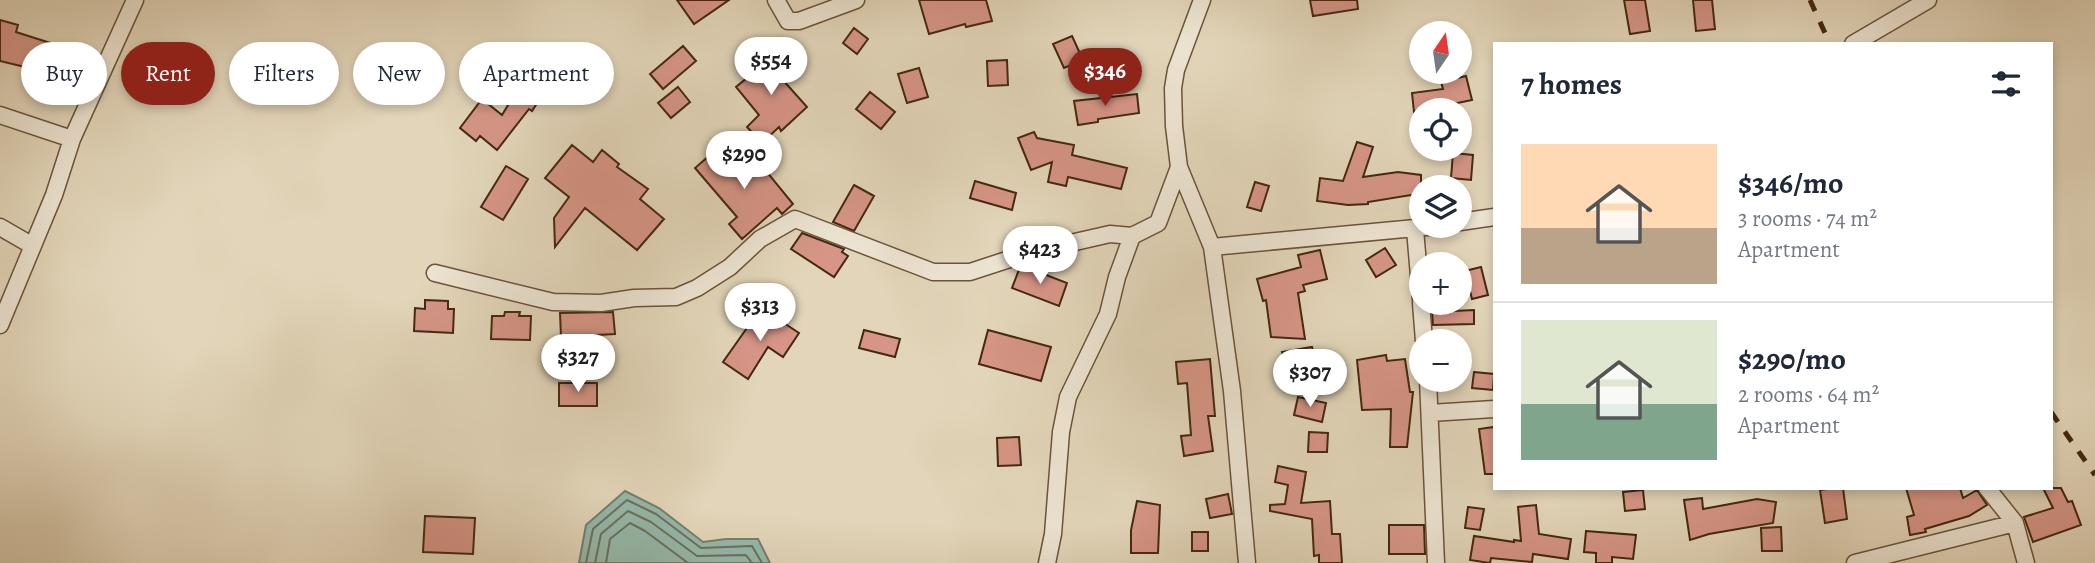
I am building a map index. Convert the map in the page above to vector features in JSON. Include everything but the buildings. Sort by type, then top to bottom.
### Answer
[{"type":"street","points":[[0,325],[54,195],[72,139],[135,0]]},
{"type":"street","points":[[776,0],[788,21],[799,21],[856,0]]},
{"type":"street","points":[[1201,0],[1176,70],[1173,88],[1179,167],[1212,247],[1232,391],[1247,563]]},
{"type":"street","points":[[1856,42],[1928,0]]},
{"type":"street","points":[[0,115],[72,139]]},
{"type":"street","points":[[435,274],[553,302],[601,303],[634,298],[676,297],[697,288],[730,267],[760,239],[795,219],[933,272],[970,272],[1087,239],[1110,234],[1132,236],[1158,223],[1179,167]]},
{"type":"street","points":[[1472,220],[1493,217]]},
{"type":"street","points":[[0,227],[33,246]]},
{"type":"street","points":[[1212,247],[1409,230]]},
{"type":"street","points":[[1047,563],[1053,534],[1061,432],[1068,397],[1108,314],[1117,277],[1132,236]]},
{"type":"street","points":[[1429,392],[1436,563]]},
{"type":"street","points":[[1430,413],[1493,409]]},
{"type":"street","points":[[1989,490],[2015,523],[2026,563]]},
{"type":"street","points":[[1855,563],[2015,523]]},
{"type":"water","points":[[625,491],[659,508],[703,542],[758,539],[770,563],[579,563],[586,525]]},
{"type":"railway","points":[[1810,0],[1829,42]]},
{"type":"railway","points":[[2053,415],[2095,475]]}]
